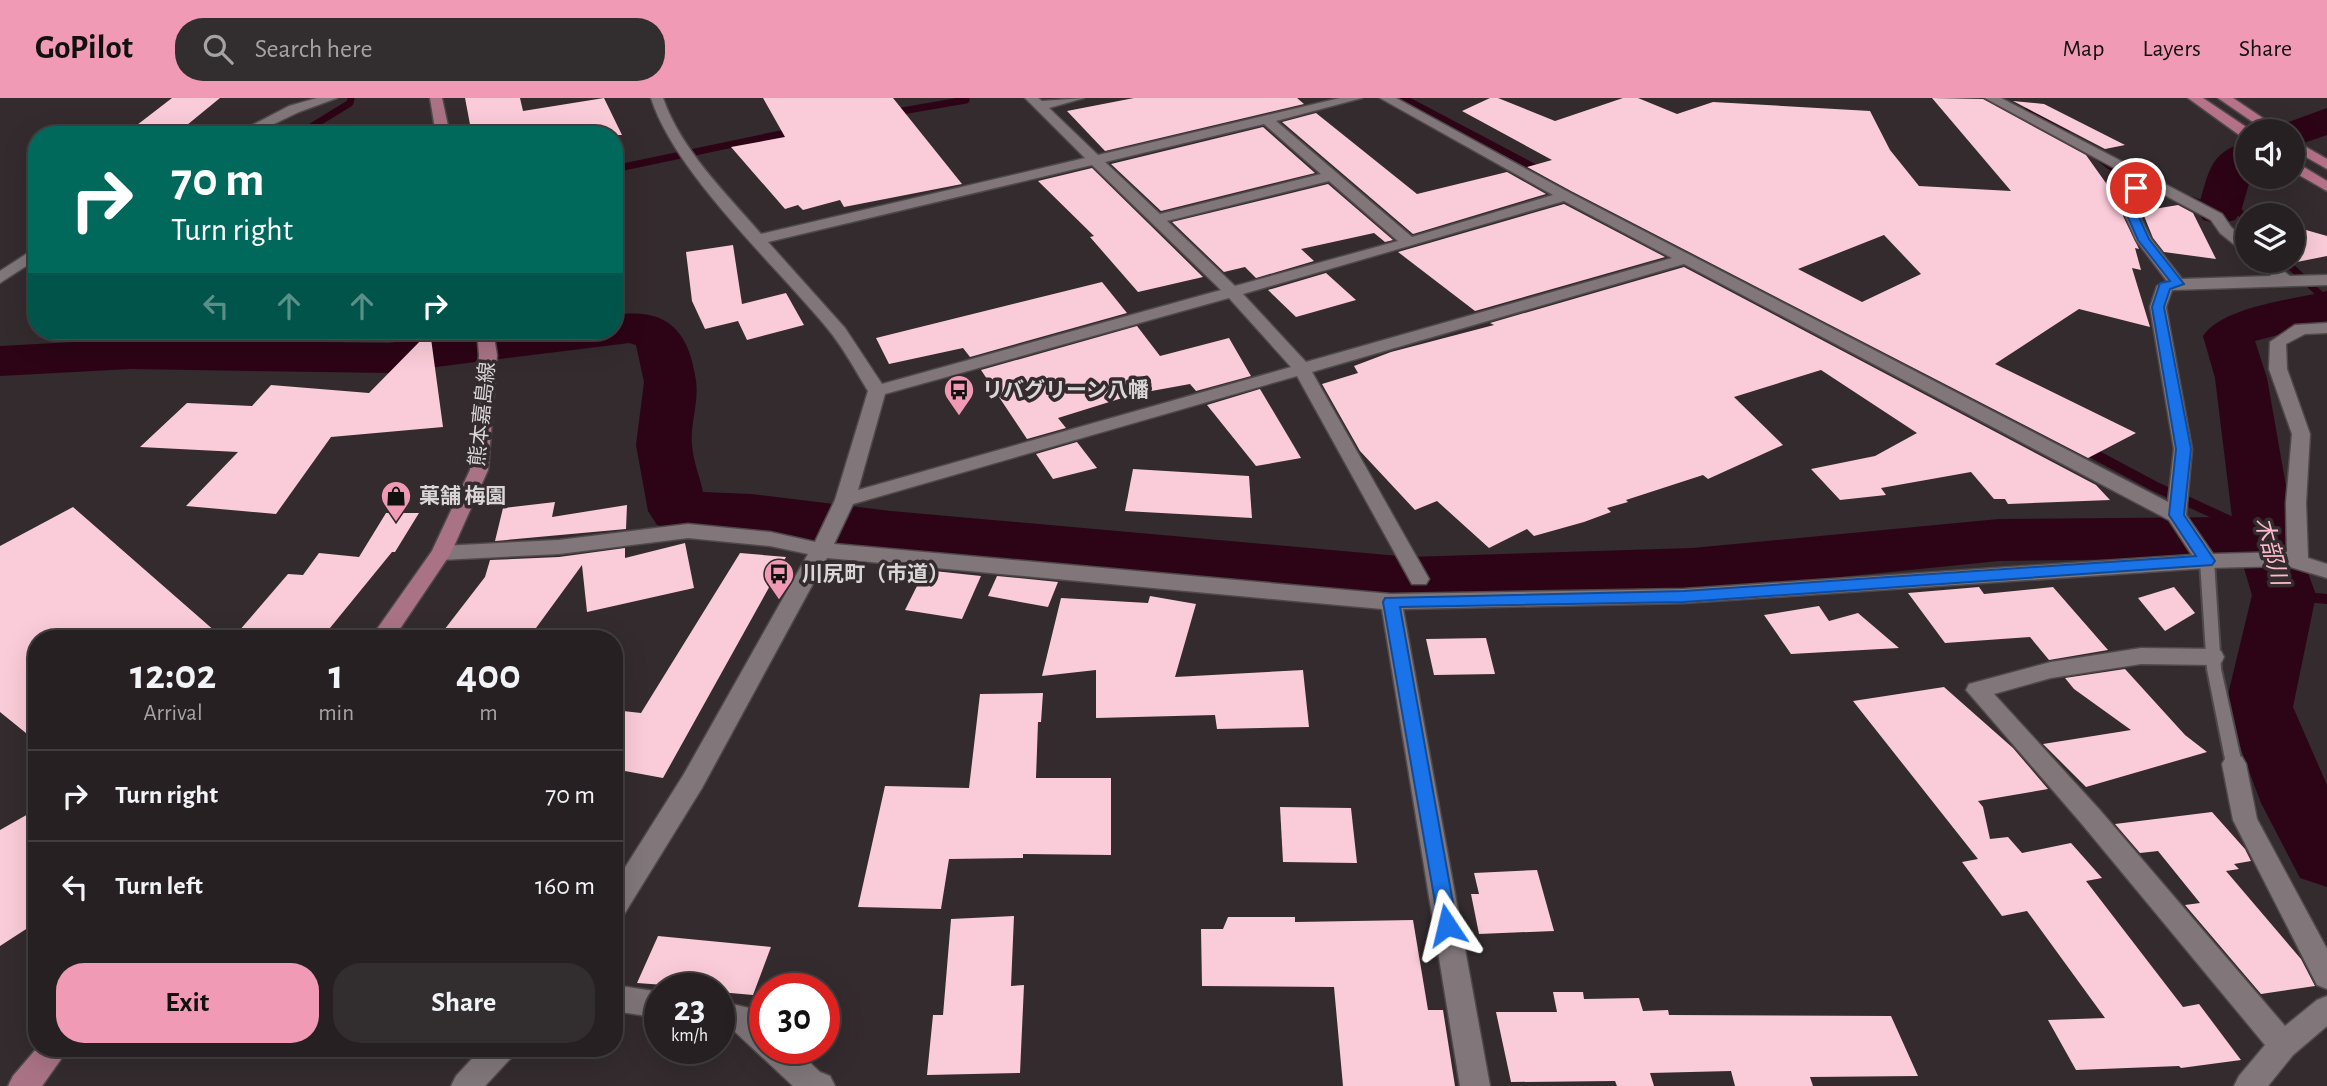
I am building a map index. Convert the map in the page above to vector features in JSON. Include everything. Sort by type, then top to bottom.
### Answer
[{"type":"highway","points":[[2194,98],[2235,125]]},
{"type":"highway","points":[[2224,98],[2257,119]]},
{"type":"highway","points":[[2305,150],[2327,165]]},
{"type":"highway","points":[[2305,173],[2327,187]]},
{"type":"main road","points":[[440,99],[442,126]]},
{"type":"main road","name":"熊本嘉島線","points":[[386,630],[441,553],[478,470],[488,355],[487,340]]},
{"type":"main road","points":[[23,1086],[47,1057]]},
{"type":"street","points":[[259,126],[294,109],[331,98]]},
{"type":"street","points":[[623,894],[693,781],[845,500],[877,391],[835,327],[685,151],[657,108],[657,98]]},
{"type":"street","points":[[1035,102],[1078,98]]},
{"type":"street","points":[[760,239],[1356,98]]},
{"type":"street","points":[[1387,98],[1565,196],[2176,515],[2207,561]]},
{"type":"street","points":[[1991,98],[2217,217],[2235,239]]},
{"type":"street","points":[[1035,102],[1232,292],[1301,367],[1419,579]]},
{"type":"street","points":[[1267,120],[1409,243]]},
{"type":"street","points":[[2136,174],[2132,215],[2144,240],[2178,284]]},
{"type":"street","points":[[1157,219],[1331,176]]},
{"type":"street","points":[[877,391],[1409,243],[1565,196]]},
{"type":"street","points":[[0,278],[28,258]]},
{"type":"street","points":[[845,500],[1041,446],[1301,367],[1686,259]]},
{"type":"street","points":[[2276,273],[2288,282]]},
{"type":"street","points":[[2176,515],[2183,449],[2158,307],[2165,286],[2327,280]]},
{"type":"street","points":[[2292,561],[2301,434],[2278,369],[2278,342],[2301,329],[2327,328]]},
{"type":"street","points":[[441,553],[559,547],[688,531],[824,541],[1391,602],[1684,596],[2207,561],[2292,561],[2327,571]]},
{"type":"street","points":[[1391,602],[1475,1086]]},
{"type":"street","points":[[2213,657],[2141,656],[2051,670],[1977,690],[2090,816],[2283,1045]]},
{"type":"street","points":[[2234,764],[2245,820],[2327,976]]},
{"type":"street","points":[[623,999],[644,1003]]},
{"type":"street","points":[[2249,1086],[2283,1045],[2327,1009]]},
{"type":"street","points":[[735,1016],[749,1026]]},
{"type":"street","points":[[466,1086],[493,1057]]},
{"type":"street","points":[[790,1064],[813,1085],[820,1086]]},
{"type":"lane","points":[[2207,561],[2213,657],[2234,764]]},
{"type":"building","points":[[172,98],[220,98],[187,125],[137,125]]},
{"type":"building","points":[[465,98],[520,98],[523,111],[604,98],[618,126],[470,126]]},
{"type":"building","points":[[763,98],[893,98],[962,184],[844,207],[840,200],[803,210],[798,205],[785,209],[731,147],[785,137]]},
{"type":"building","points":[[1134,98],[1297,98],[1304,104],[1105,151],[1067,111]]},
{"type":"building","points":[[1490,98],[1498,98],[1555,121],[1623,98],[1638,98],[1677,114],[1713,102],[1870,111],[1890,150],[1919,186],[2011,191],[1932,98],[1983,99],[2086,155],[2123,207],[2123,216],[2139,249],[2135,248],[2141,270],[2132,268],[2150,327],[2079,309],[1995,364],[2136,433],[2088,458],[1527,167],[1552,160],[1462,111]],"holes":[[[1884,235],[1921,274],[1862,302],[1798,269]]]},
{"type":"building","points":[[2013,101],[2044,104],[2125,145],[2105,149]]},
{"type":"building","points":[[1316,113],[1417,194],[1507,172],[1546,194],[1413,234],[1282,122]]},
{"type":"building","points":[[1263,127],[1315,173],[1161,211],[1111,164]]},
{"type":"building","points":[[1092,168],[1203,277],[1138,292],[1090,237],[1094,236],[1038,181]]},
{"type":"building","points":[[1328,184],[1393,240],[1385,242],[1374,233],[1301,249],[1314,261],[1256,278],[1245,267],[1224,272],[1172,222]]},
{"type":"building","points":[[1564,204],[1665,257],[1475,311],[1398,252]]},
{"type":"building","points":[[2178,205],[2193,213],[2216,259],[2164,252],[2153,238],[2142,211]]},
{"type":"building","points":[[2305,230],[2327,236],[2327,256],[2305,260]]},
{"type":"building","points":[[733,245],[742,304],[786,293],[804,325],[747,340],[738,321],[705,329],[692,301],[686,252]]},
{"type":"building","points":[[1684,267],[2096,485],[2110,500],[2008,504],[2005,499],[1994,499],[1971,472],[1881,488],[1886,495],[1840,500],[1811,469],[1875,456],[1917,433],[1821,370],[1734,397],[1783,445],[1708,479],[1703,475],[1626,500],[1628,502],[1607,508],[1611,512],[1534,536],[1527,529],[1489,548],[1437,501],[1415,510],[1360,451],[1322,384],[1358,373],[1354,366],[1391,352],[1494,325],[1490,323]]},
{"type":"building","points":[[1326,273],[1356,300],[1296,317],[1268,290]]},
{"type":"building","points":[[1102,282],[1127,313],[970,357],[963,348],[889,364],[876,338]]},
{"type":"building","points":[[1137,326],[1160,356],[1229,338],[1251,376],[1196,391],[1190,384],[1135,394],[1058,418],[1066,428],[1027,439],[981,370]]},
{"type":"building","points":[[421,340],[431,340],[443,427],[331,437],[276,514],[186,506],[238,452],[140,447],[187,403],[252,406],[271,385],[369,393]]},
{"type":"building","points":[[1260,389],[1301,458],[1256,466],[1207,405]]},
{"type":"building","points":[[1077,442],[1097,468],[1053,479],[1036,454]]},
{"type":"building","points":[[1133,469],[1249,476],[1252,518],[1125,511]]},
{"type":"building","points":[[555,502],[552,517],[627,505],[626,529],[495,541],[503,508]]},
{"type":"building","points":[[73,507],[214,630],[28,630],[28,735],[0,712],[0,546]]},
{"type":"building","points":[[386,513],[419,513],[395,552],[392,552],[328,630],[240,630],[288,574],[303,575],[319,553],[359,557]]},
{"type":"building","points":[[685,543],[694,588],[587,612],[582,565],[535,630],[444,630],[485,577],[490,560],[559,557],[625,548],[625,558]]},
{"type":"building","points":[[740,553],[786,557],[663,778],[623,771],[623,711],[641,713]]},
{"type":"building","points":[[925,570],[981,576],[962,619],[905,610]]},
{"type":"building","points":[[997,576],[1058,582],[1048,607],[988,596]]},
{"type":"building","points":[[1979,587],[1984,594],[2053,587],[2108,650],[2049,660],[2030,637],[1945,643],[1908,593]]},
{"type":"building","points":[[2174,587],[2195,613],[2165,631],[2138,598]]},
{"type":"building","points":[[1150,596],[1196,604],[1175,677],[1303,670],[1309,727],[1217,729],[1215,715],[1096,718],[1096,670],[1042,676],[1061,598],[1148,603]]},
{"type":"building","points":[[1819,606],[1829,621],[1858,613],[1899,648],[1791,654],[1764,615]]},
{"type":"building","points":[[1486,638],[1495,674],[1434,675],[1426,639]]},
{"type":"building","points":[[2125,669],[2185,735],[2207,752],[2086,787],[2043,744],[2131,730],[2074,689],[2065,678]]},
{"type":"building","points":[[1944,687],[2013,748],[2048,789],[1978,801],[1983,807],[1990,839],[2008,837],[2022,853],[2071,843],[2102,878],[2086,881],[2183,1007],[2199,1004],[2241,1060],[2181,1068],[2076,1070],[2048,1020],[2105,1018],[2027,911],[2002,916],[1962,862],[1978,859],[1853,701]]},
{"type":"building","points":[[1043,693],[1041,722],[1038,722],[1036,778],[1111,778],[1111,855],[1023,854],[1023,858],[949,859],[941,909],[858,907],[885,786],[969,788],[980,694]]},
{"type":"building","points":[[1280,807],[1351,808],[1357,863],[1283,862]]},
{"type":"building","points":[[2212,812],[2245,849],[2251,861],[2234,864],[2239,869],[2226,871],[2301,959],[2315,986],[2261,994],[2185,905],[2200,903],[2158,851],[2140,853],[2115,824]]},
{"type":"building","points":[[28,814],[28,928],[0,946],[0,830]]},
{"type":"building","points":[[1537,870],[1554,931],[1479,934],[1471,894],[1479,894],[1474,873]]},
{"type":"building","points":[[1014,916],[1011,986],[1024,985],[1020,1073],[927,1075],[933,1015],[943,1015],[951,919]]},
{"type":"building","points":[[1228,917],[1295,917],[1295,922],[1413,920],[1428,1010],[1443,1010],[1455,1086],[1343,1086],[1334,987],[1202,986],[1201,929],[1223,929]]},
{"type":"building","points":[[658,936],[771,947],[761,973],[749,973],[749,995],[735,993],[735,973],[644,973],[644,984],[637,983]]},
{"type":"building","points":[[1553,992],[1583,992],[1584,999],[1639,998],[1643,1011],[1668,1010],[1669,1015],[1891,1016],[1918,1076],[1810,1077],[1813,1086],[1735,1086],[1731,1071],[1650,1073],[1654,1086],[1617,1086],[1615,1081],[1511,1082],[1496,1012],[1557,1012]]},
{"type":"waterway","points":[[313,126],[350,103],[351,98]]},
{"type":"waterway","points":[[1403,98],[1543,172]]},
{"type":"waterway","points":[[890,113],[966,100]]},
{"type":"waterway","points":[[2026,112],[2067,134]]},
{"type":"waterway","points":[[2305,129],[2327,120]]},
{"type":"waterway","points":[[623,167],[795,131]]},
{"type":"waterway","points":[[2097,156],[2115,170],[2134,177]]},
{"type":"waterway","points":[[2219,211],[2235,162]]},
{"type":"waterway","points":[[2192,200],[2219,211],[2225,197],[2235,207]]},
{"type":"waterway","points":[[2298,273],[2327,301]]},
{"type":"waterway","name":"木部川","points":[[2265,537],[2241,378],[2228,336],[2264,321],[2327,306]]},
{"type":"waterway","points":[[623,329],[634,327],[659,337],[670,382],[664,445],[678,511],[751,514],[891,531],[1410,579],[1692,570],[1999,540],[2265,537]]},
{"type":"waterway","points":[[0,361],[130,354],[388,358],[533,340]]},
{"type":"waterway","points":[[2083,448],[2154,486],[2265,537]]},
{"type":"waterway","name":"木部川","points":[[2265,537],[2284,595],[2259,707],[2298,803],[2327,855]]},
{"type":"waterway","points":[[2284,595],[2327,599]]},
{"type":"place","name":"リバグリーン八幡","points":[[959,417]]},
{"type":"place","name":"菓舗 梅園","points":[[396,523]]},
{"type":"place","name":"川尻町（市道）","points":[[779,601]]},
{"type":"route","points":[[1447,925],[1391,602],[1684,596],[2207,561],[2176,515],[2183,449],[2158,307],[2165,286],[2178,284],[2144,240],[2132,215],[2136,188]]}]
